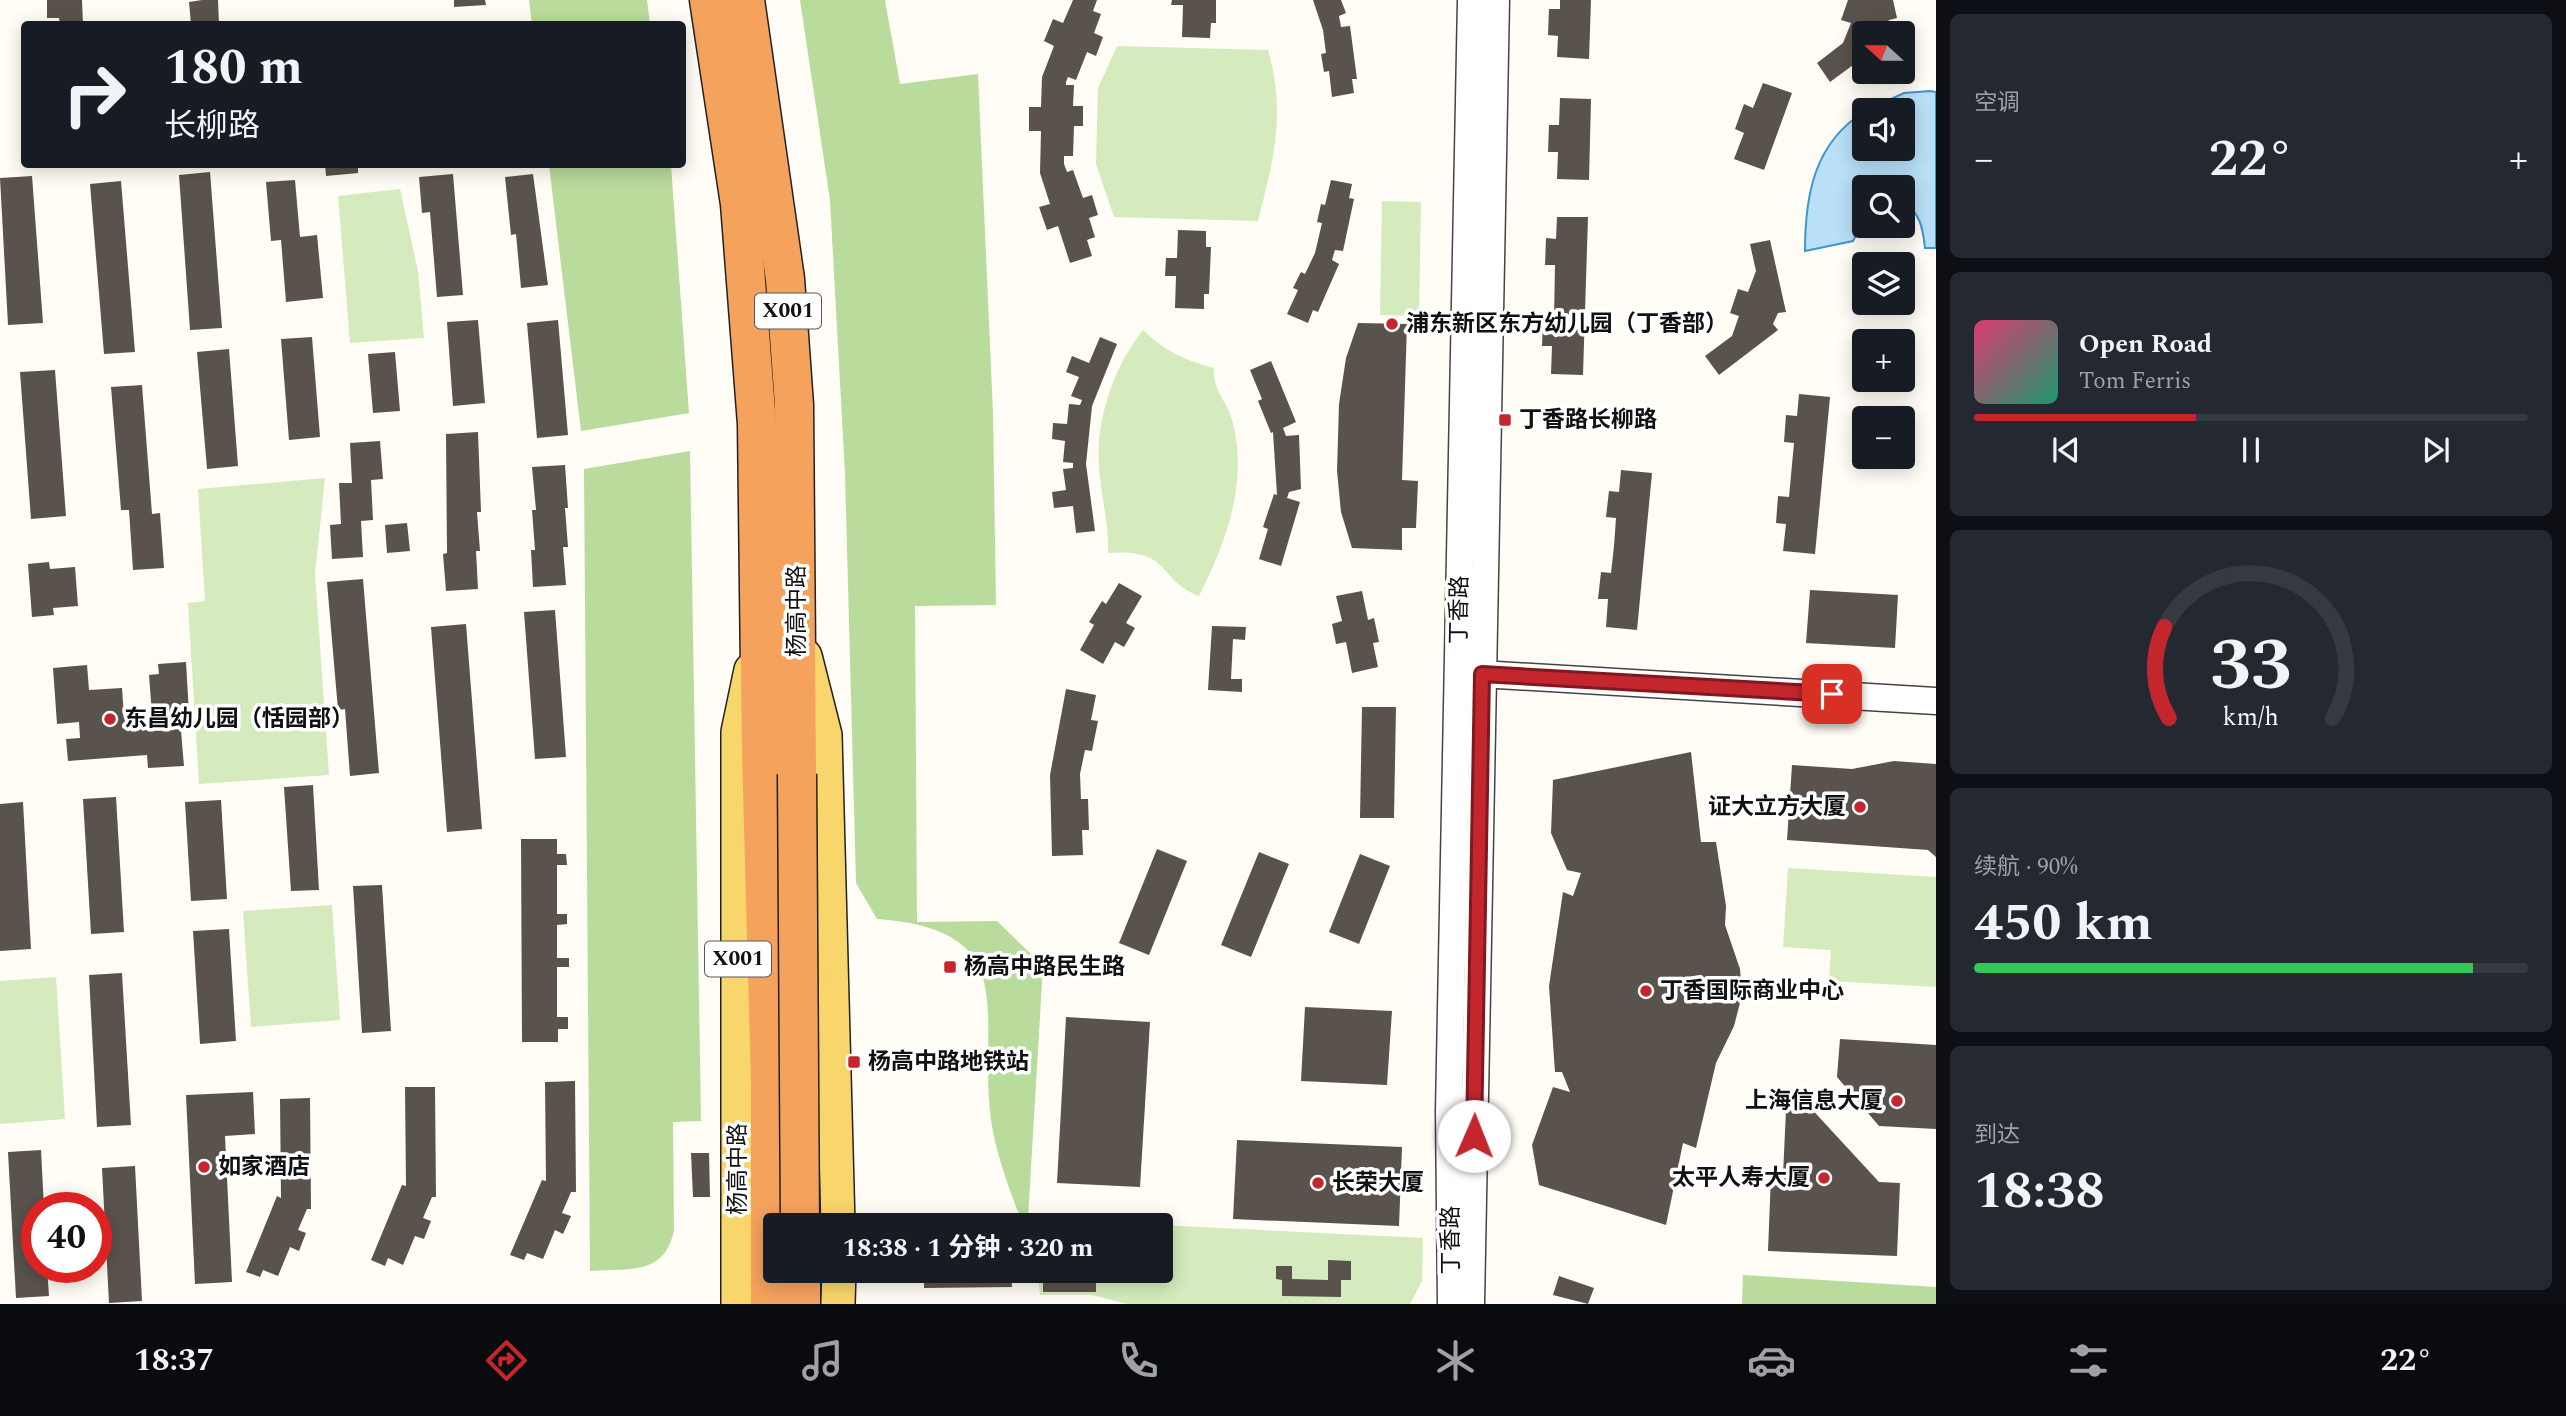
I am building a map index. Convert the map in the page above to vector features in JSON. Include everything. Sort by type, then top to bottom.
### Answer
[{"type":"highway","name":"杨高中路","points":[[709,0],[740,204],[758,424],[779,620]]},
{"type":"highway","name":"杨高中路","points":[[745,0],[785,279],[794,405],[779,620],[779,775],[770,1083],[770,1304]]},
{"type":"highway","name":"杨高中路","points":[[779,775],[799,1213]]},
{"type":"highway","points":[[801,1283],[801,1304]]},
{"type":"main road","name":"X001","points":[[779,620],[825,736],[838,1213]]},
{"type":"main road","name":"杨高中路","points":[[738,1304],[738,732],[779,620]]},
{"type":"main road","points":[[838,1304],[839,1283]]},
{"type":"street","name":"丁香路","points":[[1471,0],[1471,1304]]},
{"type":"street","name":"丁香路","points":[[1451,1304],[1449,1111],[1470,673],[1496,0]]},
{"type":"street","points":[[1470,673],[1936,701]]},
{"type":"green space","points":[[529,0],[647,0],[650,21],[532,21]]},
{"type":"green space","points":[[800,0],[885,0],[900,84],[978,74],[993,413],[996,605],[915,606],[917,922],[997,921],[1043,966],[1028,1213],[1019,1213],[993,1133],[988,1081],[988,1013],[985,984],[975,959],[956,940],[924,926],[877,919],[856,883],[845,473],[830,200]]},
{"type":"green space","points":[[1117,46],[1268,50],[1276,95],[1276,136],[1258,221],[1114,217],[1096,164],[1098,88]]},
{"type":"green space","points":[[549,168],[671,168],[689,413],[581,431]]},
{"type":"green space","points":[[400,189],[418,271],[424,338],[350,343],[338,196]]},
{"type":"green space","points":[[1382,201],[1421,202],[1419,316],[1380,315]]},
{"type":"green space","points":[[1143,330],[1176,354],[1214,368],[1215,382],[1233,423],[1238,468],[1232,512],[1218,555],[1199,596],[1176,582],[1154,560],[1143,555],[1108,553],[1099,467],[1100,431],[1115,377]]},
{"type":"green space","points":[[690,451],[701,1121],[673,1122],[674,1230],[663,1255],[643,1267],[590,1271],[584,469]]},
{"type":"green space","points":[[325,478],[315,574],[329,775],[199,784],[188,603],[205,601],[198,489]]},
{"type":"green space","points":[[1788,868],[1936,877],[1936,987],[1829,981],[1831,950],[1783,947]]},
{"type":"green space","points":[[332,905],[340,1020],[251,1027],[243,911]]},
{"type":"green space","points":[[56,977],[65,1119],[0,1124],[0,981]]},
{"type":"green space","points":[[1173,1226],[1423,1238],[1422,1281],[1410,1304],[1127,1304],[1092,1295],[1040,1295],[1038,1283],[1173,1283]]},
{"type":"green space","points":[[1743,1275],[1936,1287],[1936,1304],[1742,1304]]},
{"type":"water","points":[[1936,92],[1936,248],[1925,248],[1922,227],[1915,213],[1915,175],[1852,175],[1853,241],[1805,251],[1807,210],[1816,172],[1823,155],[1847,125],[1852,121],[1852,161],[1915,161],[1915,98],[1893,98],[1904,93]]},
{"type":"building","points":[[47,0],[82,0],[83,21],[47,18]]},
{"type":"building","points":[[218,0],[219,21],[191,21],[189,2]]},
{"type":"building","points":[[454,0],[485,0],[486,5],[454,7]]},
{"type":"building","points":[[1073,0],[1097,0],[1093,11],[1101,14],[1094,33],[1103,37],[1096,56],[1087,52],[1076,80],[1068,77],[1066,82],[1066,85],[1074,85],[1073,106],[1083,106],[1083,126],[1074,126],[1073,156],[1064,156],[1064,164],[1067,172],[1073,170],[1083,198],[1092,195],[1098,215],[1089,218],[1095,237],[1087,240],[1092,256],[1070,263],[1058,226],[1047,230],[1039,207],[1050,204],[1040,173],[1041,131],[1029,131],[1029,107],[1041,107],[1042,77],[1054,46],[1044,41],[1053,19],[1063,23]]},
{"type":"building","points":[[1172,0],[1216,0],[1216,23],[1211,23],[1210,38],[1182,37],[1183,5],[1171,5]]},
{"type":"building","points":[[1313,0],[1341,0],[1346,13],[1339,16],[1341,27],[1350,26],[1357,79],[1352,79],[1354,93],[1332,97],[1329,71],[1324,72],[1321,54],[1326,53],[1323,30]]},
{"type":"building","points":[[1560,0],[1591,0],[1589,59],[1557,57],[1558,36],[1548,35],[1549,9],[1560,9]]},
{"type":"building","points":[[1848,0],[1893,0],[1897,18],[1888,21],[1852,21],[1852,66],[1830,82],[1817,63],[1843,43],[1851,23],[1841,20]]},
{"type":"building","points":[[1763,83],[1792,93],[1764,170],[1734,159],[1744,133],[1735,129],[1744,104],[1753,108]]},
{"type":"building","points":[[1560,98],[1591,99],[1589,180],[1557,179],[1558,152],[1548,152],[1549,125],[1559,125]]},
{"type":"building","points":[[325,168],[358,168],[358,173],[326,176]]},
{"type":"building","points":[[210,172],[222,328],[190,330],[179,175]]},
{"type":"building","points":[[453,174],[463,295],[437,297],[430,212],[422,213],[419,177]]},
{"type":"building","points":[[533,174],[548,285],[521,288],[516,234],[511,235],[505,177]]},
{"type":"building","points":[[32,176],[43,323],[8,325],[0,178]]},
{"type":"building","points":[[295,180],[300,237],[317,235],[323,298],[286,302],[281,240],[271,241],[266,182]]},
{"type":"building","points":[[1331,180],[1352,184],[1349,198],[1354,199],[1343,251],[1335,250],[1332,260],[1339,264],[1318,312],[1313,310],[1308,323],[1287,314],[1298,290],[1293,288],[1301,272],[1305,274],[1315,253],[1322,223],[1317,222],[1321,204],[1325,205]]},
{"type":"building","points":[[121,181],[135,352],[104,354],[90,184]]},
{"type":"building","points":[[1557,217],[1588,217],[1583,375],[1551,374],[1552,346],[1542,346],[1543,320],[1554,320],[1555,265],[1545,265],[1546,238],[1556,239]]},
{"type":"building","points":[[1178,230],[1206,231],[1206,247],[1211,247],[1209,294],[1204,294],[1204,309],[1175,308],[1176,276],[1165,276],[1166,258],[1177,258]]},
{"type":"building","points":[[1770,240],[1786,312],[1778,313],[1773,324],[1778,330],[1719,375],[1705,356],[1732,336],[1739,316],[1730,313],[1738,289],[1748,292],[1756,271],[1750,244]]},
{"type":"building","points":[[478,320],[485,403],[453,406],[447,322]]},
{"type":"building","points":[[558,320],[568,435],[537,438],[527,323]]},
{"type":"building","points":[[1358,323],[1407,324],[1402,480],[1418,481],[1416,528],[1402,528],[1402,550],[1352,548],[1341,512],[1337,471],[1339,404],[1346,358]]},
{"type":"building","points":[[312,337],[320,437],[289,440],[281,339]]},
{"type":"building","points":[[1100,337],[1117,344],[1092,406],[1086,464],[1095,531],[1076,533],[1073,506],[1054,508],[1052,492],[1066,490],[1063,469],[1073,468],[1073,463],[1063,462],[1065,441],[1052,439],[1053,423],[1067,424],[1069,404],[1080,405],[1082,400],[1071,396],[1079,377],[1066,372],[1072,356],[1089,363]]},
{"type":"building","points":[[229,349],[238,466],[207,469],[197,352]]},
{"type":"building","points":[[395,352],[400,411],[373,413],[368,354]]},
{"type":"building","points":[[1271,361],[1296,422],[1283,428],[1286,436],[1299,435],[1301,489],[1289,492],[1287,498],[1300,502],[1281,566],[1259,559],[1268,529],[1263,527],[1274,494],[1277,495],[1273,432],[1271,433],[1258,401],[1262,399],[1250,370]]},
{"type":"building","points":[[55,370],[66,516],[31,519],[20,372]]},
{"type":"building","points":[[142,385],[152,514],[160,513],[164,568],[133,570],[129,510],[121,510],[111,387]]},
{"type":"building","points":[[1799,394],[1830,397],[1815,554],[1783,551],[1786,524],[1776,523],[1778,496],[1789,497],[1794,443],[1784,442],[1786,415],[1797,416]]},
{"type":"building","points":[[478,432],[481,512],[477,512],[480,551],[476,551],[478,589],[446,591],[443,554],[447,553],[446,434]]},
{"type":"building","points":[[380,441],[383,479],[371,480],[373,520],[361,521],[363,557],[332,559],[330,525],[341,524],[339,483],[352,483],[350,443]]},
{"type":"building","points":[[565,465],[568,547],[563,547],[566,585],[533,587],[531,550],[535,550],[532,510],[536,510],[532,467]]},
{"type":"building","points":[[1621,470],[1652,473],[1637,630],[1606,627],[1608,599],[1598,599],[1601,572],[1611,573],[1616,518],[1606,517],[1609,491],[1619,492]]},
{"type":"building","points":[[407,523],[410,551],[387,553],[385,525]]},
{"type":"building","points":[[49,562],[50,569],[75,567],[78,606],[53,608],[54,615],[32,617],[28,564]]},
{"type":"building","points":[[363,579],[379,773],[350,776],[345,709],[338,710],[327,582]]},
{"type":"building","points":[[1119,583],[1142,596],[1126,623],[1135,628],[1124,647],[1115,642],[1103,664],[1080,650],[1094,625],[1089,622],[1102,601],[1106,604]]},
{"type":"building","points":[[1810,590],[1898,595],[1895,648],[1806,643]]},
{"type":"building","points":[[1362,591],[1368,620],[1374,618],[1379,642],[1373,643],[1378,667],[1352,673],[1346,642],[1336,644],[1332,624],[1342,621],[1336,596]]},
{"type":"building","points":[[555,610],[566,757],[535,759],[524,612]]},
{"type":"building","points":[[466,624],[482,829],[447,832],[431,627]]},
{"type":"building","points":[[1212,626],[1246,627],[1245,640],[1233,639],[1231,679],[1242,679],[1242,692],[1208,690]]},
{"type":"building","points":[[186,662],[190,730],[181,731],[184,766],[148,768],[147,755],[68,761],[66,739],[80,738],[79,722],[57,724],[53,668],[87,665],[89,690],[122,688],[124,717],[152,715],[149,675],[159,674],[158,664]]},
{"type":"building","points":[[1066,689],[1096,695],[1091,720],[1098,721],[1092,751],[1085,750],[1080,774],[1081,799],[1088,799],[1089,830],[1082,830],[1083,855],[1052,856],[1050,775]]},
{"type":"building","points":[[1362,707],[1396,707],[1394,818],[1360,818]]},
{"type":"building","name":"丁香国际商业中心","points":[[1691,752],[1701,842],[1716,842],[1726,906],[1725,925],[1740,969],[1742,995],[1734,1026],[1716,1063],[1696,1148],[1683,1143],[1666,1225],[1539,1185],[1532,1145],[1553,1087],[1570,1092],[1562,1072],[1555,1072],[1549,986],[1563,892],[1573,896],[1581,873],[1567,870],[1551,833],[1553,780]]},
{"type":"building","name":"证大立方大厦","points":[[1894,761],[1936,764],[1936,857],[1928,850],[1787,840],[1792,765],[1852,769]]},
{"type":"building","points":[[313,785],[319,890],[291,891],[284,787]]},
{"type":"building","points":[[116,797],[124,932],[91,934],[83,799]]},
{"type":"building","points":[[221,800],[227,899],[191,901],[185,802]]},
{"type":"building","points":[[23,802],[31,949],[0,951],[0,804]]},
{"type":"building","points":[[521,839],[557,839],[557,854],[566,854],[567,865],[557,865],[557,914],[567,914],[567,924],[557,925],[557,958],[569,958],[569,967],[557,967],[557,1017],[568,1017],[568,1029],[558,1029],[558,1042],[522,1042]]},
{"type":"building","points":[[1157,849],[1187,861],[1149,955],[1119,943]]},
{"type":"building","points":[[1259,852],[1289,864],[1251,957],[1221,945]]},
{"type":"building","points":[[1360,854],[1390,866],[1359,944],[1329,932]]},
{"type":"building","points":[[382,885],[391,1031],[362,1033],[353,886]]},
{"type":"building","points":[[229,929],[236,1041],[200,1044],[193,931]]},
{"type":"building","points":[[122,973],[131,1125],[97,1127],[89,975]]},
{"type":"building","points":[[1305,1007],[1392,1011],[1387,1085],[1301,1081]]},
{"type":"building","points":[[1066,1017],[1150,1022],[1140,1187],[1057,1183]]},
{"type":"building","name":"上海信息大厦","points":[[1840,1039],[1936,1045],[1936,1129],[1879,1126],[1837,1077]]},
{"type":"building","points":[[575,1081],[576,1192],[571,1192],[562,1213],[571,1216],[563,1234],[555,1230],[543,1259],[527,1253],[524,1260],[510,1255],[542,1180],[546,1181],[545,1082]]},
{"type":"building","points":[[405,1087],[435,1087],[436,1197],[432,1197],[423,1218],[431,1221],[424,1239],[415,1236],[403,1265],[388,1258],[385,1266],[371,1260],[402,1185],[406,1186]]},
{"type":"building","points":[[253,1092],[255,1134],[225,1136],[232,1282],[195,1284],[186,1095]]},
{"type":"building","points":[[310,1098],[311,1209],[307,1209],[298,1230],[306,1233],[299,1251],[290,1247],[278,1276],[263,1270],[260,1277],[246,1272],[277,1196],[281,1198],[280,1099]]},
{"type":"building","name":"太平人寿大厦","points":[[1807,1104],[1879,1182],[1900,1183],[1897,1256],[1768,1251],[1771,1175],[1783,1175],[1786,1110]]},
{"type":"building","name":"长荣大厦","points":[[1237,1140],[1402,1147],[1399,1226],[1233,1219]]},
{"type":"building","points":[[41,1150],[43,1192],[21,1192],[21,1283],[48,1283],[49,1296],[16,1298],[8,1152]]},
{"type":"building","points":[[691,1153],[709,1153],[710,1197],[693,1197]]},
{"type":"building","points":[[135,1166],[142,1301],[109,1303],[108,1283],[112,1283],[112,1192],[103,1192],[102,1168]]},
{"type":"building","points":[[1328,1260],[1351,1261],[1351,1280],[1341,1280],[1341,1297],[1282,1296],[1282,1280],[1276,1279],[1276,1266],[1292,1266],[1292,1279],[1328,1280]]},
{"type":"building","points":[[1559,1276],[1594,1288],[1588,1304],[1553,1295]]},
{"type":"building","points":[[924,1283],[1012,1283],[1012,1287],[924,1288]]},
{"type":"building","points":[[1043,1283],[1096,1283],[1096,1292],[1043,1292]]},
{"type":"place","name":"浦东新区东方幼儿园（丁香部）","points":[[1392,324]]},
{"type":"place","name":"丁香路长柳路","points":[[1505,420]]},
{"type":"place","name":"东昌幼儿园（恬园部）","points":[[110,719]]},
{"type":"place","name":"证大立方大厦","points":[[1860,807]]},
{"type":"place","name":"杨高中路民生路","points":[[950,967]]},
{"type":"place","name":"丁香国际商业中心","points":[[1646,991]]},
{"type":"place","name":"杨高中路地铁站","points":[[854,1062]]},
{"type":"place","name":"上海信息大厦","points":[[1897,1101]]},
{"type":"place","name":"如家酒店","points":[[204,1167]]},
{"type":"place","name":"太平人寿大厦","points":[[1824,1178]]},
{"type":"place","name":"长荣大厦","points":[[1318,1183]]},
{"type":"route","points":[[1474,1136],[1482,674],[1832,694]]}]
